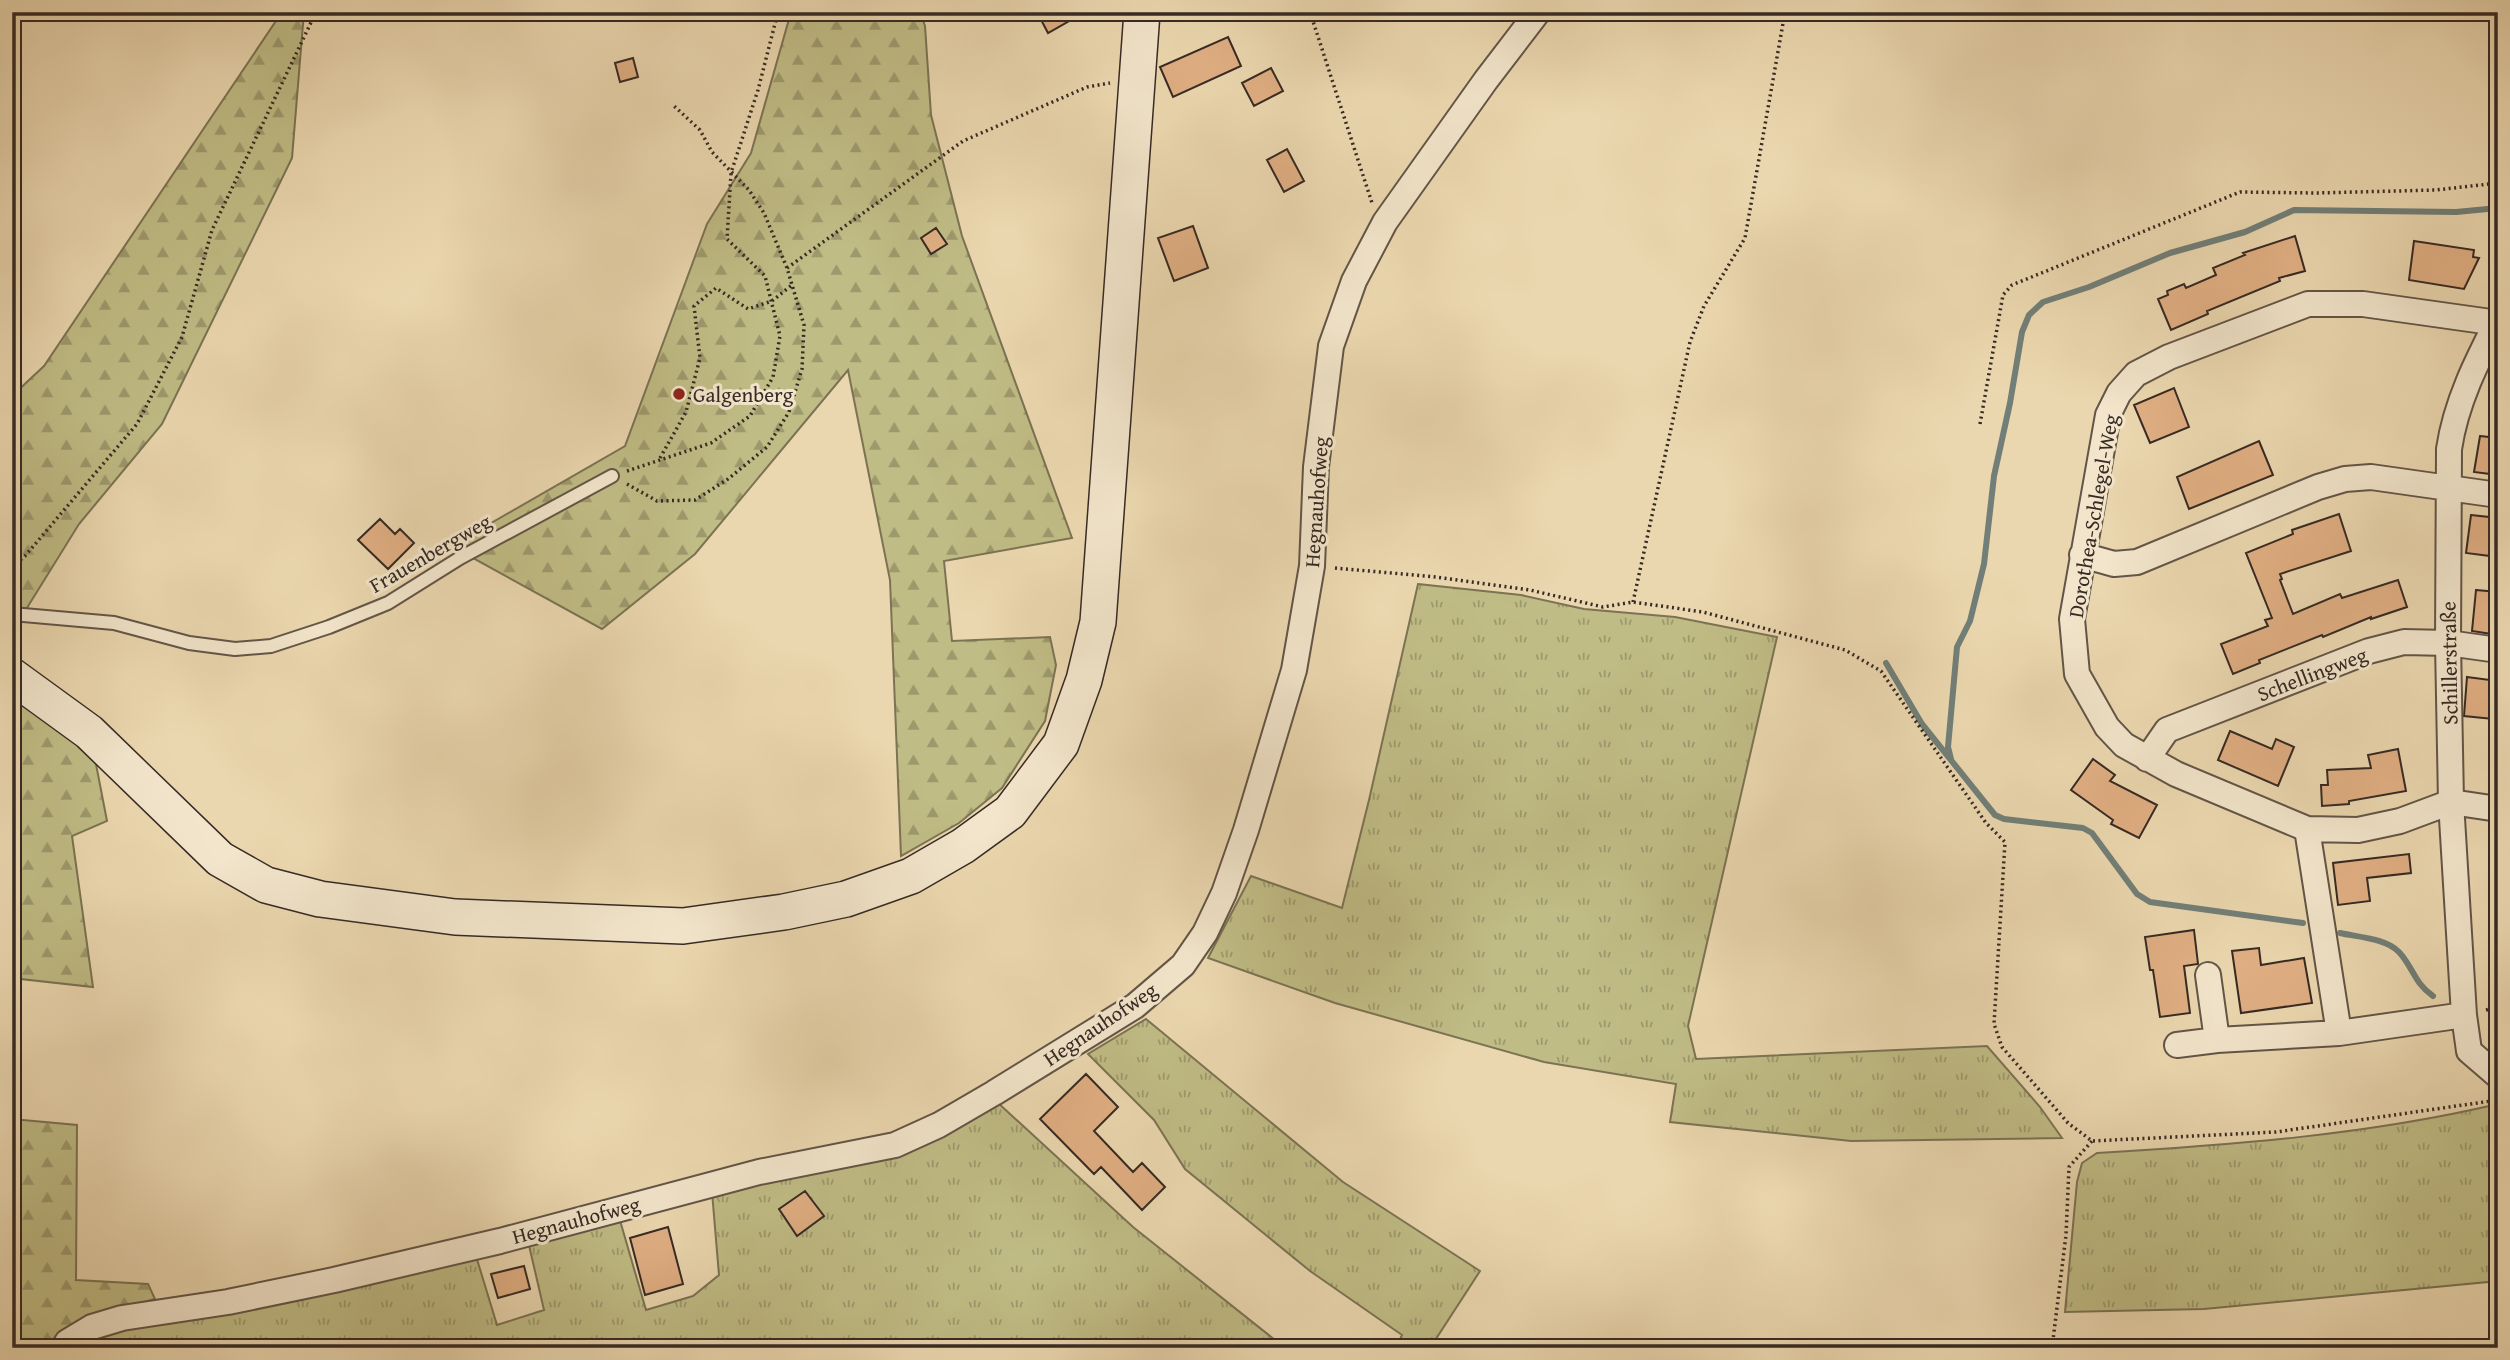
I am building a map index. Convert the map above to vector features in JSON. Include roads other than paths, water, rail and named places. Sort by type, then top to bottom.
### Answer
[{"type":"main road","points":[[12,676],[89,732],[219,859],[267,885],[320,899],[454,917],[683,926],[846,899],[911,876],[962,846],[1010,812],[1061,744],[1084,680],[1098,622],[1142,12]]},
{"type":"street","name":"Hegnauhofweg","points":[[64,1348],[67,1342],[93,1327],[122,1318],[228,1302],[334,1280],[500,1241],[759,1172],[895,1145],[939,1125],[1135,1006],[1183,965],[1205,933],[1224,893],[1246,830],[1294,670],[1312,566],[1316,467],[1331,346],[1354,281],[1385,222],[1538,12]]},
{"type":"street","name":"Dorothea-Schlegel-Weg","points":[[2307,829],[2175,774],[2124,745],[2107,727],[2077,674],[2072,619],[2108,415],[2119,393],[2136,374],[2169,358],[2308,304],[2363,304],[2497,322]]},
{"type":"street","name":"Schillerstraße","points":[[2497,322],[2461,399],[2452,426],[2449,449],[2448,643],[2451,802],[2464,1015],[2469,1051],[2498,1076]]},
{"type":"street","points":[[2082,555],[2114,564],[2137,562],[2318,486],[2344,479],[2371,477],[2498,495]]},
{"type":"street","name":"Schellingweg","points":[[2147,759],[2167,730],[2369,651],[2404,642],[2448,643],[2498,650]]},
{"type":"street","points":[[2339,1033],[2307,829],[2358,830],[2400,821],[2451,802],[2498,809]]},
{"type":"street","points":[[2208,975],[2217,1040]]},
{"type":"street","points":[[2177,1045],[2339,1033],[2464,1015]]},
{"type":"lane","name":"Frauenbergweg","points":[[12,614],[114,623],[189,643],[235,649],[271,646],[329,627],[388,603],[460,558],[612,476]]},
{"type":"waterway","points":[[1951,759],[1948,747],[1957,647],[1970,621],[1984,564],[1994,476],[2022,332],[2029,315],[2043,302],[2089,287],[2170,253],[2245,232],[2294,210],[2456,212],[2498,208]]},
{"type":"waterway","points":[[1886,663],[1922,724],[1995,815],[2004,819],[2083,828],[2092,833],[2137,894],[2150,902],[2303,923]]},
{"type":"waterway","points":[[2340,933],[2379,941],[2393,947],[2404,958],[2422,986],[2433,996]]},
{"type":"place","name":"Galgenberg","points":[[679,394]]}]
